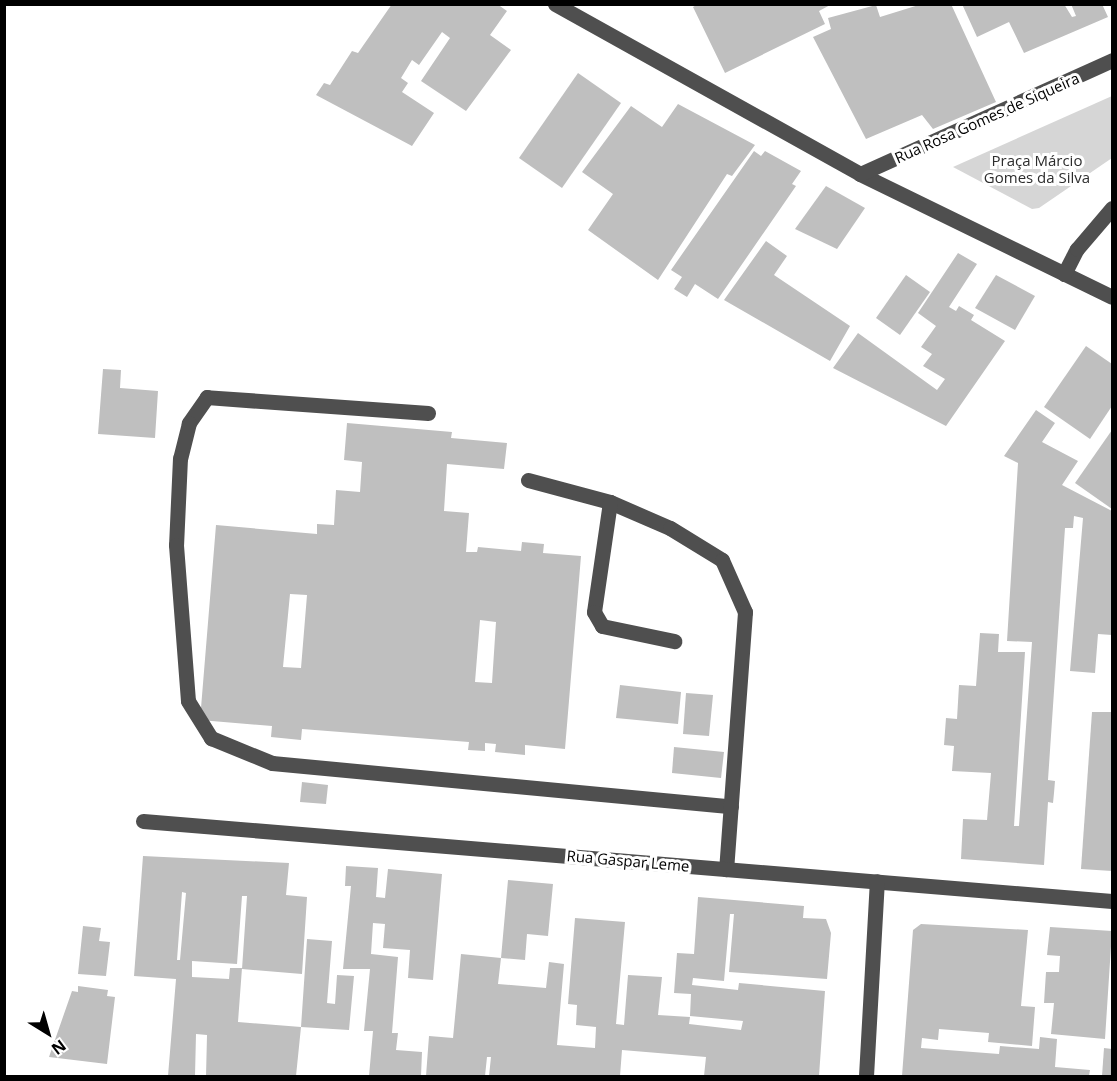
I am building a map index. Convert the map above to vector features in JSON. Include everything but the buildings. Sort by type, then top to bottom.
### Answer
[{"type":"street","points":[[555,4],[860,174],[1113,297]]},
{"type":"street","name":"Rua Rosa Gomes de Siqueira","points":[[860,174],[1113,60]]},
{"type":"street","points":[[1064,274],[1077,249],[1113,208]]},
{"type":"street","points":[[428,413],[207,397],[189,423],[180,458],[176,545],[188,701],[211,738],[272,763],[731,806]]},
{"type":"street","points":[[528,480],[610,502],[670,528],[722,560],[745,612],[726,869]]},
{"type":"street","points":[[610,502],[594,612],[602,626],[674,640]]},
{"type":"street","name":"Rua Gaspar Leme","points":[[143,821],[1113,901]]},
{"type":"street","points":[[866,1077],[877,881]]},
{"type":"green space","name":"Praça Márcio Gomes da Silva","points":[[1112,96],[1112,158],[1039,208],[1032,209],[953,167]]}]
